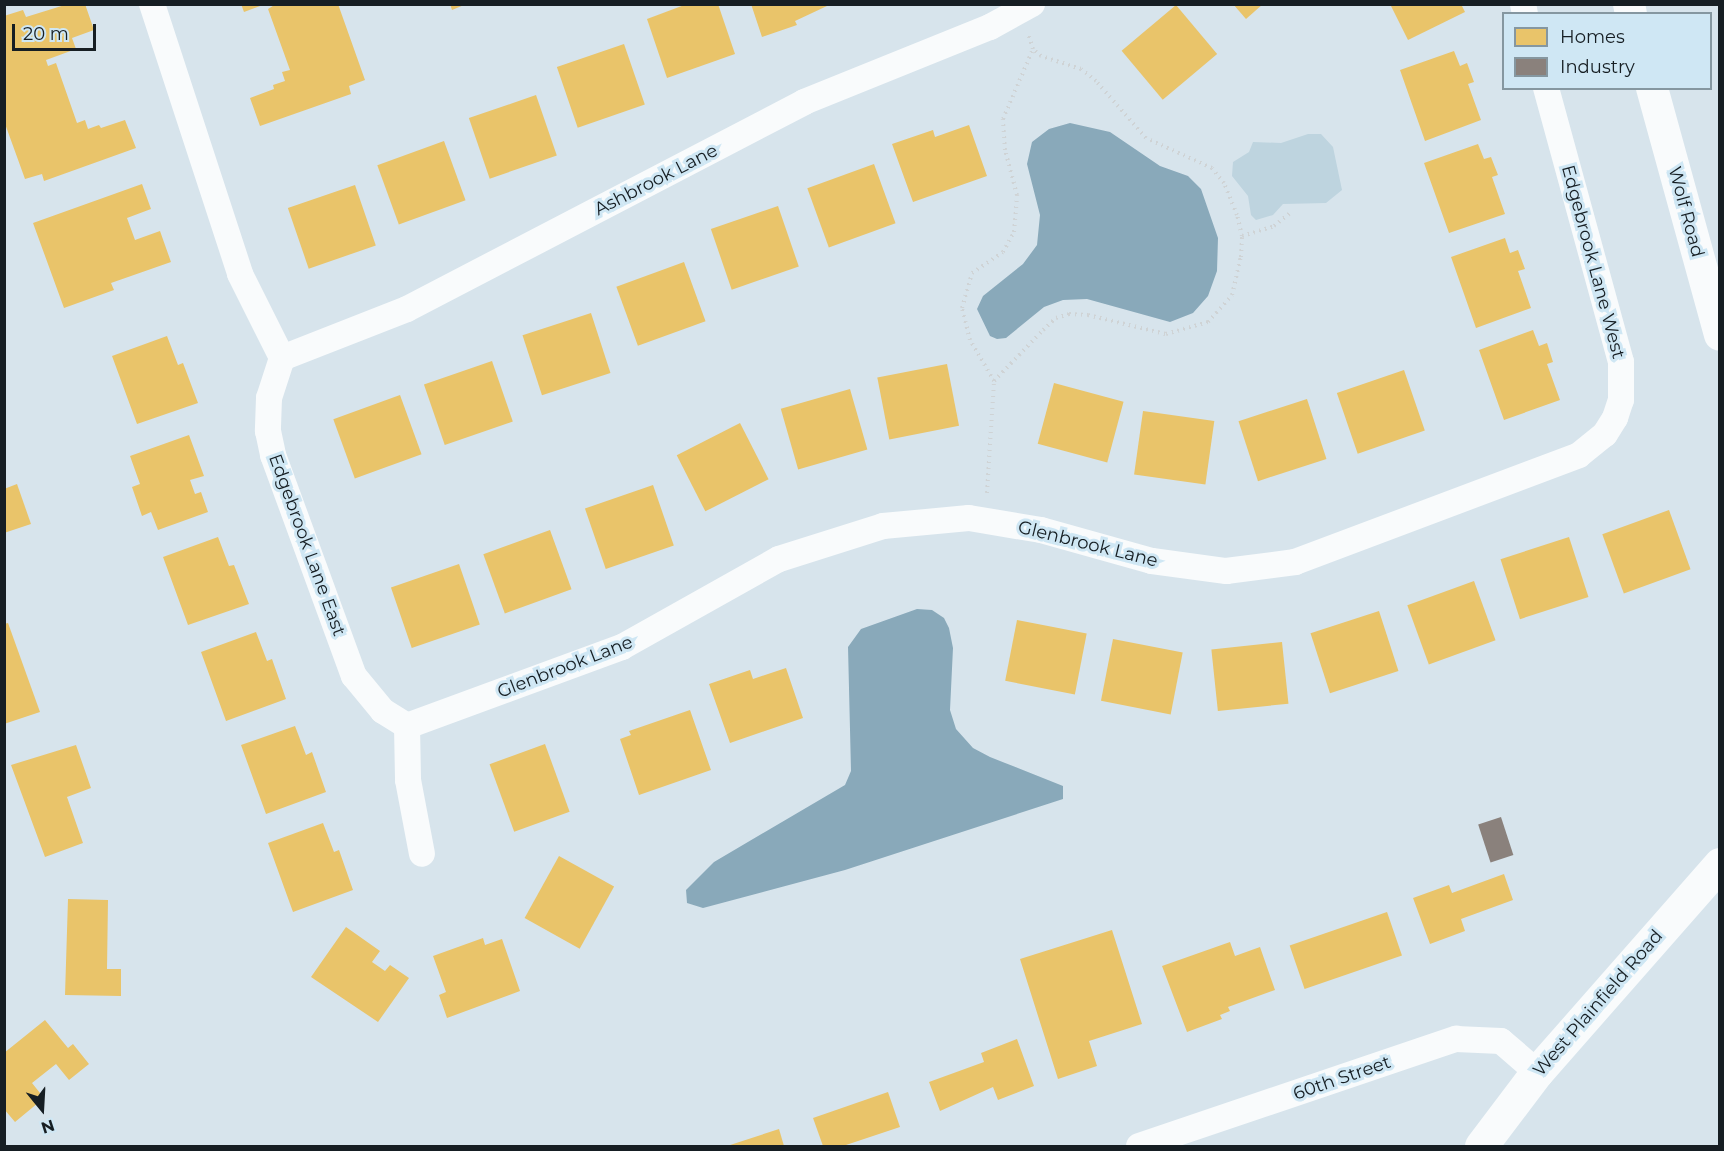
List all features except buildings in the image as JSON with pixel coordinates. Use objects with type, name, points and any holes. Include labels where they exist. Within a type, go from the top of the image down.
[{"type":"main road","name":"West Plainfield Road","points":[[1481,1146],[1537,1072],[1719,864]]},
{"type":"street","points":[[152,4],[240,274],[282,358]]},
{"type":"street","name":"Ashbrook Lane","points":[[282,358],[407,309],[804,102],[990,27],[1026,8]]},
{"type":"street","name":"Edgebrook Lane West","points":[[1547,90],[1621,362],[1621,400],[1605,434]]},
{"type":"street","name":"Wolf Road","points":[[1653,90],[1719,335]]},
{"type":"street","name":"Edgebrook Lane East","points":[[282,358],[269,398],[268,431],[273,455],[354,676],[383,711],[406,726]]},
{"type":"street","name":"Glenbrook Lane","points":[[406,726],[622,647],[778,559],[883,526],[969,518],[1041,530],[1152,561],[1226,571],[1295,562],[1564,463],[1605,434]]},
{"type":"street","points":[[406,726],[408,780],[422,854]]},
{"type":"street","name":"60th Street","points":[[1139,1146],[1456,1038],[1501,1041],[1537,1072]]},
{"type":"path","points":[[985,521],[994,381],[970,340],[962,308],[972,273],[1003,252],[1014,232],[1017,195],[1005,150],[1003,119],[1033,49],[1026,8]]},
{"type":"path","points":[[994,381],[1042,330],[1056,318],[1069,314],[1166,334],[1208,322],[1232,295],[1242,236],[1231,196],[1212,168],[1146,138],[1089,75],[1033,49]]},
{"type":"path","points":[[1242,236],[1274,226],[1291,212]]},
{"type":"shaded area","points":[[1070,123],[1110,132],[1160,166],[1188,176],[1201,189],[1218,238],[1217,271],[1208,296],[1193,313],[1170,322],[1087,299],[1063,300],[1044,307],[1006,338],[997,339],[990,336],[977,309],[983,296],[1023,264],[1037,245],[1040,215],[1027,164],[1032,142],[1049,129]]},
{"type":"shaded area","points":[[1308,134],[1321,134],[1333,147],[1342,190],[1326,203],[1283,204],[1273,215],[1256,220],[1251,215],[1248,196],[1232,176],[1233,162],[1249,152],[1253,142],[1281,143]]},
{"type":"shaded area","points":[[917,609],[932,610],[944,618],[949,628],[953,648],[950,710],[956,729],[973,748],[1063,786],[1063,799],[845,870],[703,908],[687,903],[686,890],[714,862],[845,785],[851,771],[848,647],[861,629]]}]
